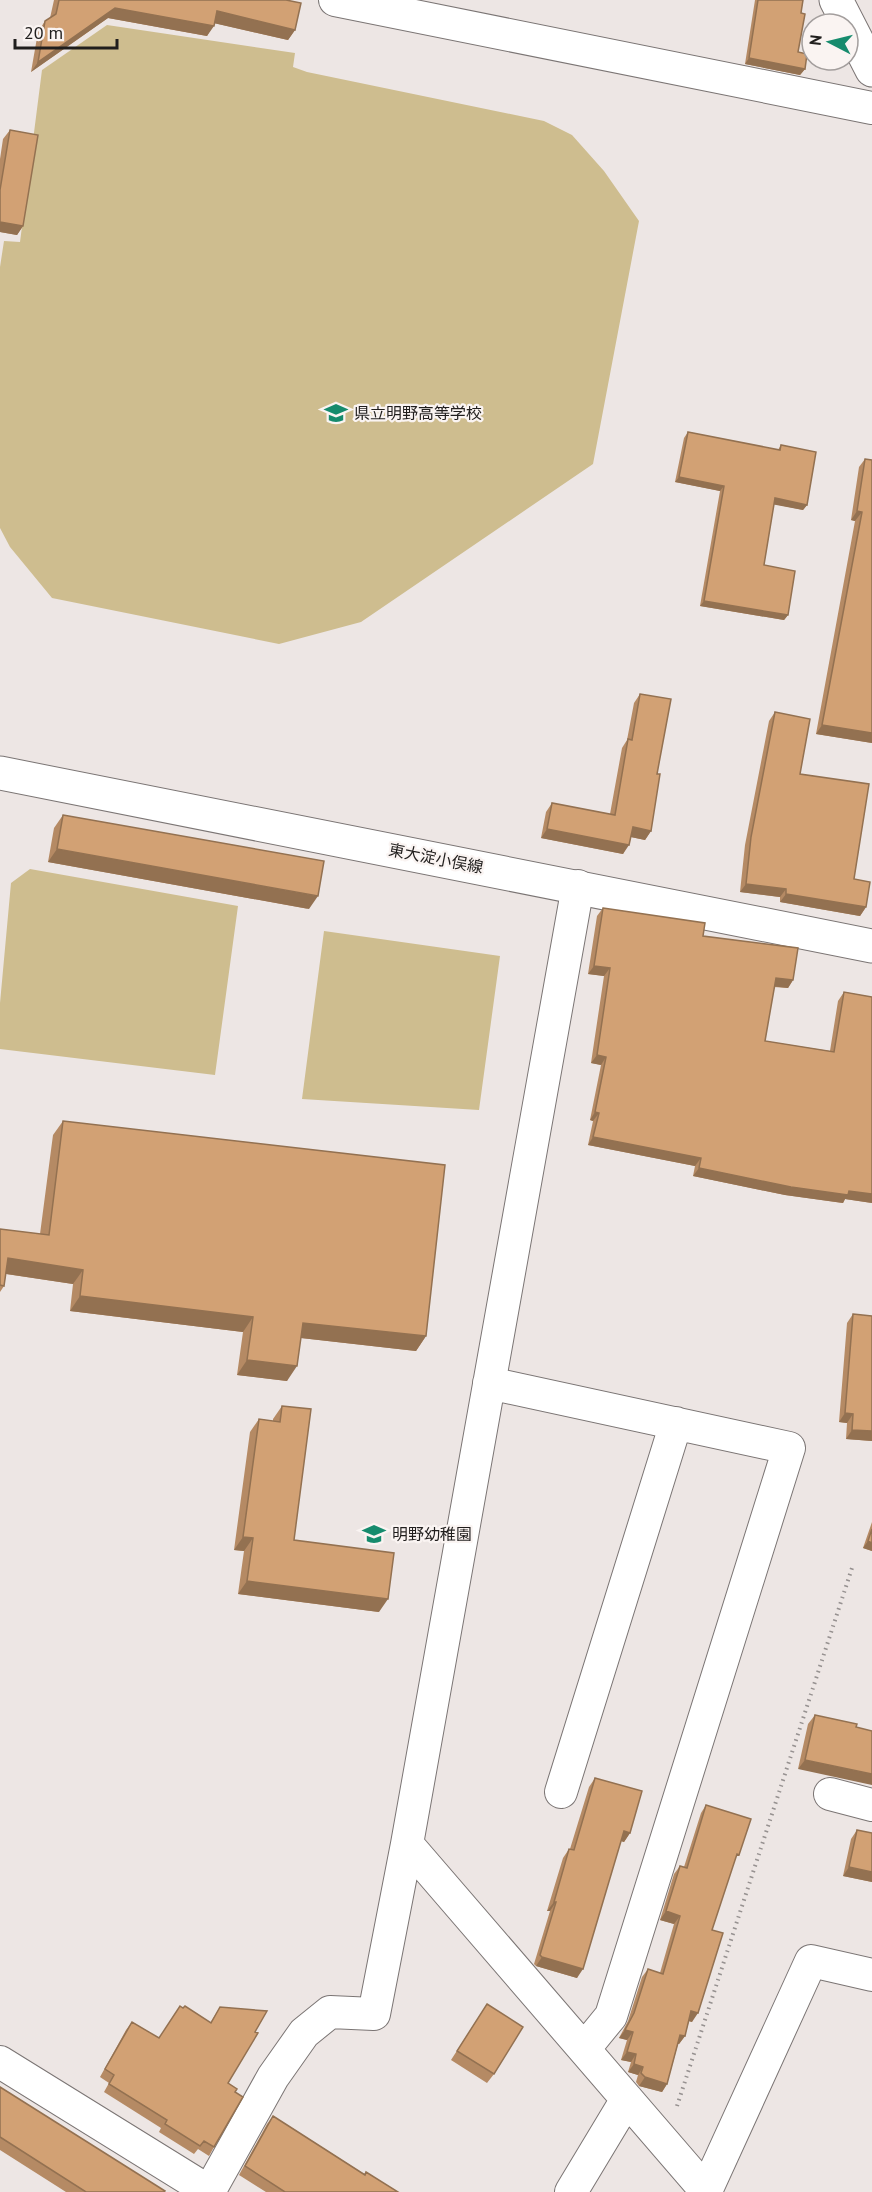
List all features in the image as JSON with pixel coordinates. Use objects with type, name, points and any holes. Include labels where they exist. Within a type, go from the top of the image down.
[{"type":"main road","points":[[836,0],[872,70]]},
{"type":"main road","name":"東大淀小俣線","points":[[0,773],[872,946]]},
{"type":"street","points":[[335,0],[436,10],[872,108]]},
{"type":"street","points":[[0,2062],[209,2192],[273,2077],[304,2032],[330,2012],[374,2014],[407,1844],[578,886]]},
{"type":"street","points":[[489,1383],[789,1448],[611,2016],[584,2049]]},
{"type":"street","points":[[561,1792],[676,1423]]},
{"type":"street","points":[[830,1794],[872,1805]]},
{"type":"street","points":[[407,1844],[706,2192],[811,1961],[872,1975]]},
{"type":"street","points":[[571,2192],[627,2099]]},
{"type":"path","points":[[665,2143],[852,1568]]},
{"type":"shaded area","name":"県立明野高等学校","points":[[107,25],[295,53],[293,67],[307,72],[544,121],[572,135],[604,171],[639,221],[593,464],[361,622],[279,644],[52,598],[10,547],[0,528],[0,267],[4,241],[20,242],[42,70]]},
{"type":"shaded area","points":[[30,869],[238,906],[215,1075],[0,1049],[0,1003],[11,883]]},
{"type":"shaded area","points":[[324,931],[500,956],[479,1110],[302,1099]]},
{"type":"building","points":[[59,0],[286,0],[301,3],[295,30],[217,11],[214,26],[115,8],[38,62],[45,21],[56,14]]},
{"type":"building","points":[[758,0],[803,0],[800,12],[798,52],[800,52],[800,68],[749,58]]},
{"type":"building","points":[[10,130],[38,135],[23,226],[0,222],[0,190]]},
{"type":"building","points":[[688,432],[780,450],[781,445],[816,452],[807,505],[775,498],[764,565],[795,571],[788,615],[704,601],[724,486],[679,477]]},
{"type":"building","points":[[865,459],[872,460],[872,733],[822,725],[862,512],[857,511]]},
{"type":"building","points":[[640,694],[671,699],[657,774],[660,774],[651,831],[633,827],[629,845],[547,829],[552,803],[615,815],[628,739],[632,740]]},
{"type":"building","points":[[775,712],[810,719],[800,774],[869,784],[854,879],[870,882],[866,907],[786,894],[786,889],[746,884],[751,837]]},
{"type":"building","points":[[63,815],[324,861],[318,896],[57,849]]},
{"type":"building","points":[[603,908],[705,923],[703,936],[798,948],[793,980],[776,978],[765,1041],[834,1052],[844,992],[872,997],[872,1194],[849,1191],[848,1195],[791,1187],[699,1168],[701,1158],[593,1137],[599,1113],[595,1112],[606,1057],[597,1055],[610,968],[594,966]]},
{"type":"building","points":[[63,1121],[445,1165],[426,1336],[303,1323],[297,1366],[247,1360],[253,1317],[80,1296],[83,1270],[8,1258],[4,1286],[0,1285],[0,1229],[49,1235]]},
{"type":"building","points":[[853,1314],[872,1316],[872,1431],[852,1430],[853,1414],[845,1413]]},
{"type":"building","points":[[282,1406],[311,1409],[294,1540],[394,1553],[388,1599],[247,1581],[253,1538],[243,1537],[259,1419],[280,1422]]},
{"type":"building","points":[[872,1529],[872,1543],[868,1541]]},
{"type":"building","points":[[815,1715],[857,1724],[856,1727],[872,1731],[872,1774],[805,1760]]},
{"type":"building","points":[[595,1778],[642,1791],[630,1833],[624,1831],[583,1969],[540,1955],[569,1849],[574,1850]]},
{"type":"building","points":[[706,1805],[751,1819],[712,1930],[723,1933],[698,2013],[691,2011],[685,2036],[680,2035],[667,2084],[645,2077],[641,2073],[643,2067],[634,2064],[636,2054],[627,2052],[633,2032],[625,2030],[634,2013],[648,1969],[663,1974],[680,1916],[666,1911],[680,1866],[687,1868]]},
{"type":"building","points":[[857,1830],[872,1833],[872,1872],[849,1867]]},
{"type":"building","points":[[487,2004],[523,2027],[494,2074],[457,2051]]},
{"type":"building","points":[[180,2006],[183,2008],[185,2006],[211,2023],[220,2007],[267,2011],[255,2032],[258,2033],[228,2083],[237,2089],[235,2092],[243,2097],[214,2147],[204,2141],[200,2146],[165,2124],[167,2120],[109,2084],[114,2075],[105,2069],[132,2022],[159,2038]]},
{"type":"building","points":[[0,2087],[165,2191],[86,2192],[0,2137]]},
{"type":"building","points":[[273,2116],[365,2175],[366,2172],[398,2192],[285,2192],[245,2166]]},
{"type":"place","name":"県立明野高等学校","points":[[336,413]]},
{"type":"place","name":"明野幼稚園","points":[[374,1534]]}]
